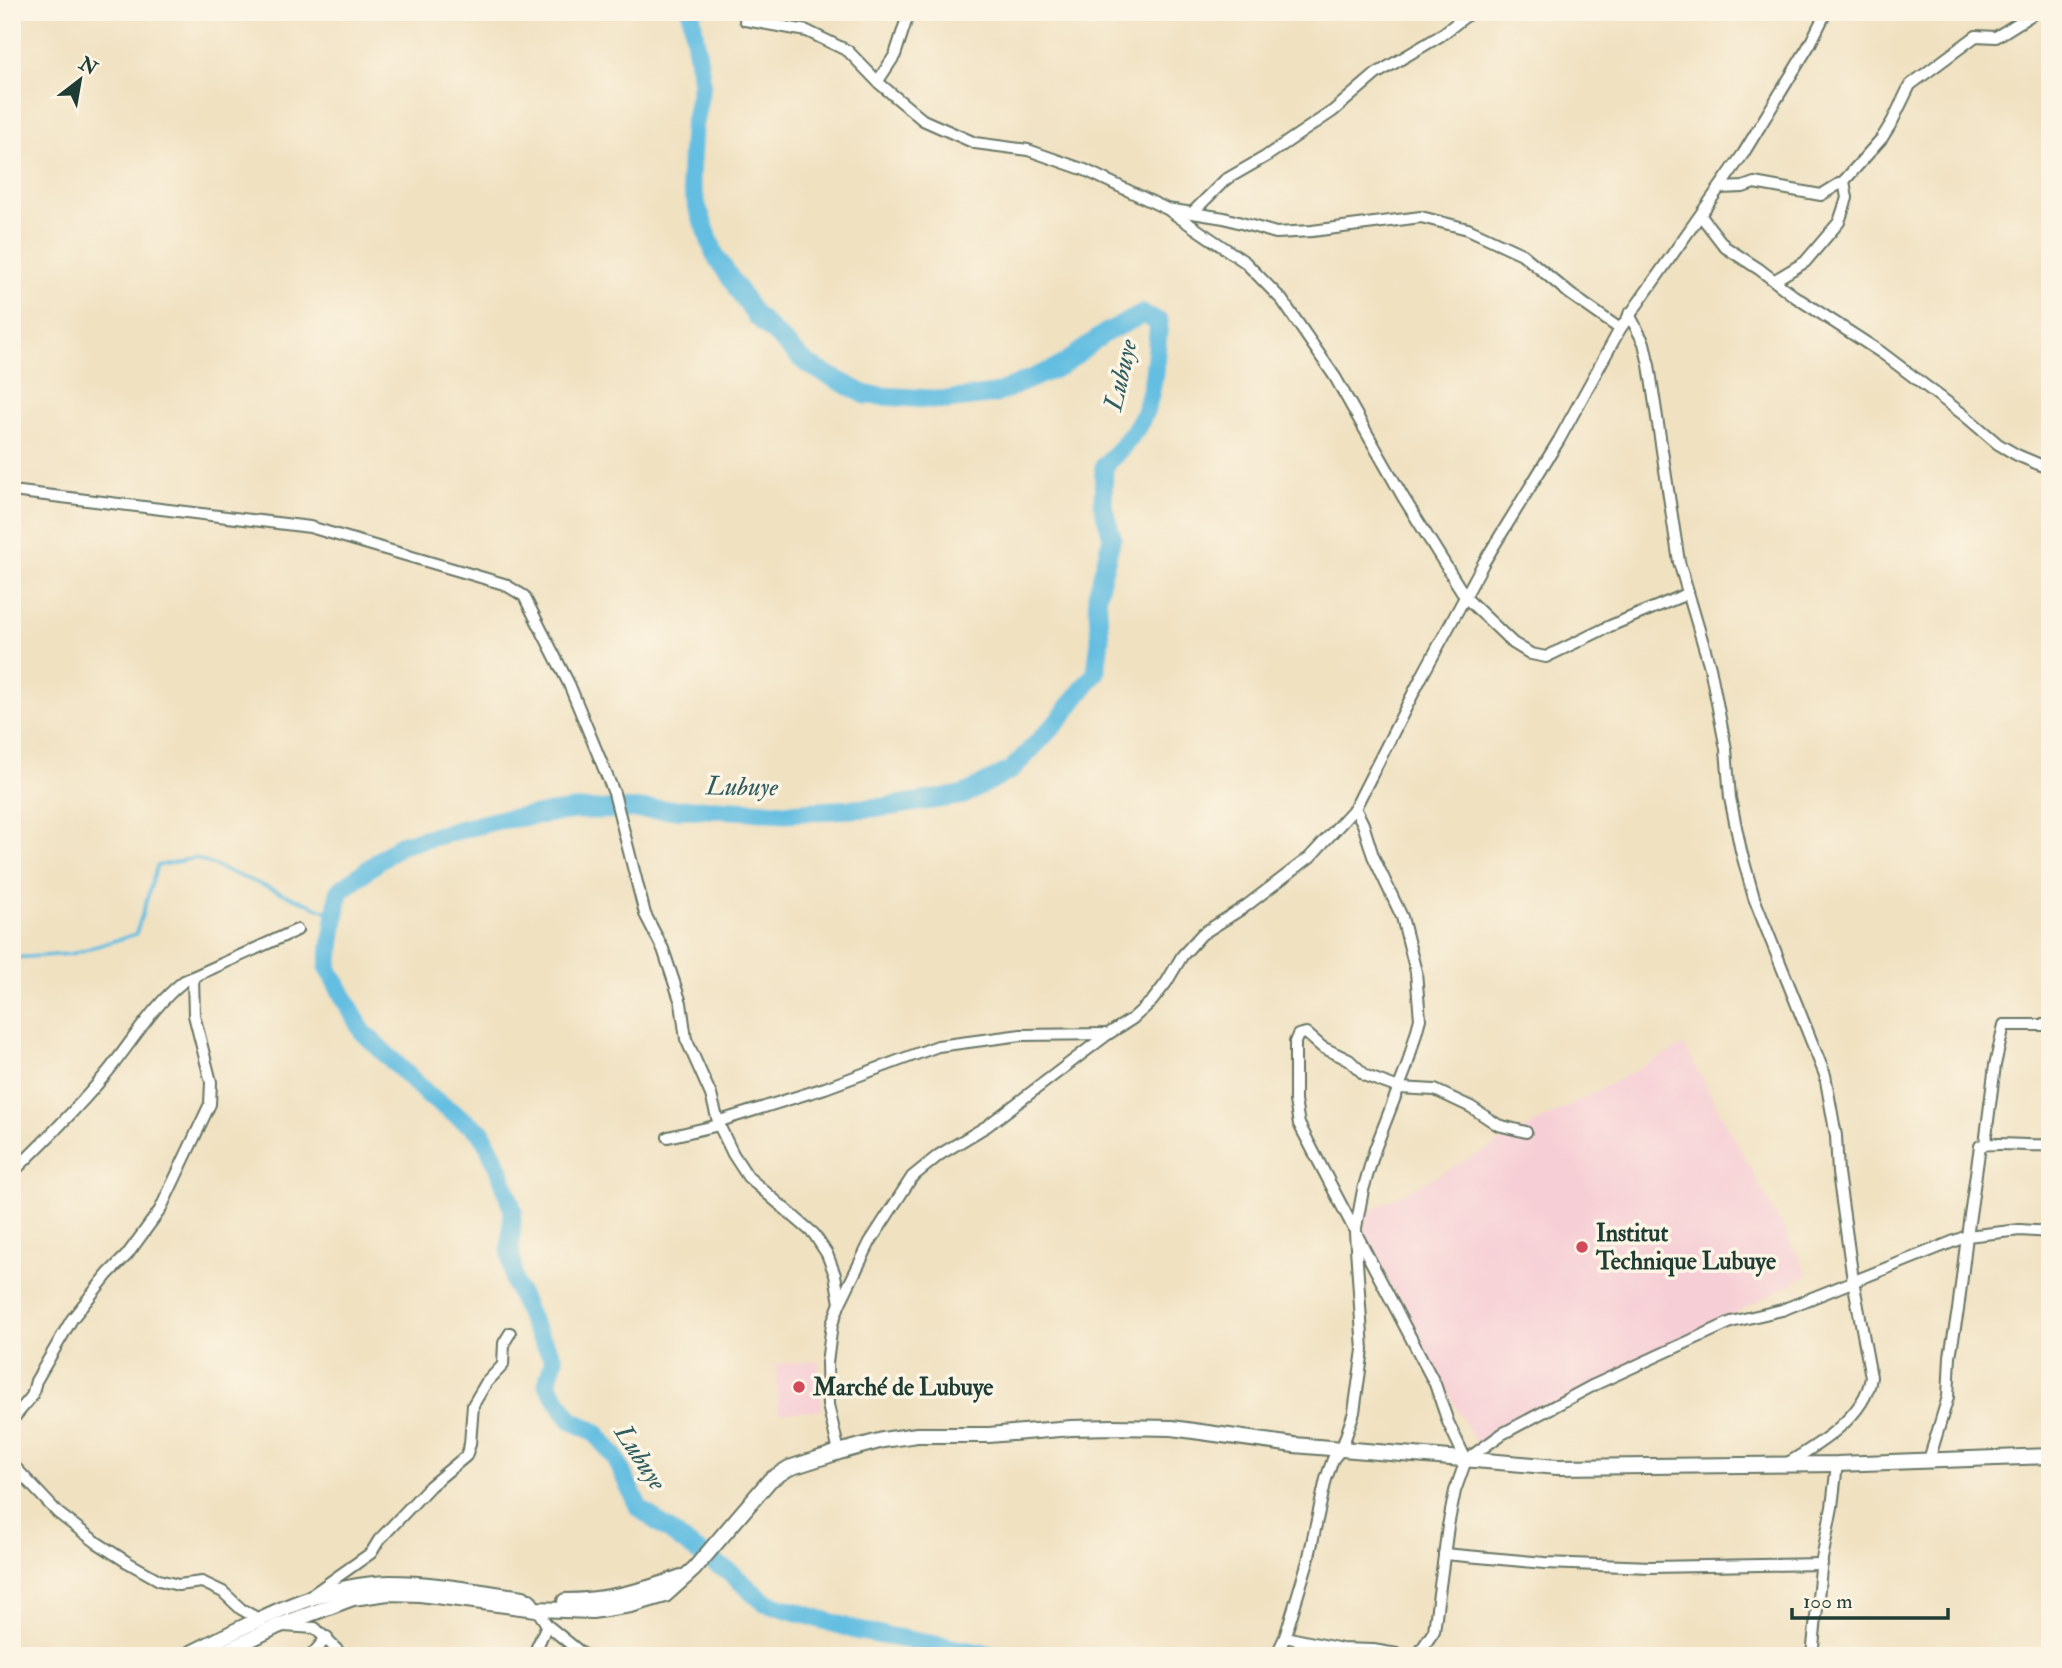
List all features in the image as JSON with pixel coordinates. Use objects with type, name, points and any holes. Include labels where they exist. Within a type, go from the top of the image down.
[{"type":"street","points":[[878,81],[895,55],[909,12]]},
{"type":"street","points":[[1192,213],[1224,180],[1265,157],[1333,111],[1376,74],[1440,36],[1471,12]]},
{"type":"street","points":[[839,1452],[828,1405],[827,1363],[832,1324],[870,1242],[912,1177],[939,1155],[987,1126],[1108,1034],[1132,1019],[1166,984],[1182,956],[1202,934],[1246,906],[1310,857],[1355,808],[1484,562],[1559,440],[1620,329],[1720,188],[1810,44],[1826,12]]},
{"type":"street","points":[[1720,188],[1743,187],[1754,183],[1821,195],[1844,181],[1882,138],[1910,85],[1976,36],[1996,37],[2036,12]]},
{"type":"street","points":[[745,20],[807,32],[848,51],[923,120],[975,143],[1028,150],[1085,170],[1167,209],[1245,262],[1282,300],[1335,377],[1403,497],[1466,598],[1513,643],[1531,654],[1546,657],[1609,626],[1687,594]]},
{"type":"street","points":[[1774,280],[1805,262],[1839,222],[1847,198],[1844,181]]},
{"type":"street","points":[[1167,209],[1224,218],[1276,233],[1421,217],[1468,229],[1522,254],[1570,294],[1620,329]]},
{"type":"street","points":[[1701,216],[1725,247],[1882,353],[1998,444],[2017,456],[2050,469]]},
{"type":"street","points":[[1629,314],[1644,343],[1649,365],[1679,562],[1712,676],[1726,749],[1730,798],[1754,898],[1825,1075],[1836,1136],[1838,1173],[1853,1280],[1871,1377],[1869,1390],[1841,1426],[1786,1464]]},
{"type":"street","points":[[12,492],[310,527],[504,584],[524,596],[569,684],[614,793],[645,914],[663,949],[681,1003],[686,1039],[711,1095],[719,1125],[748,1177],[814,1234],[827,1254],[835,1275],[840,1303]]},
{"type":"street","points":[[1276,1656],[1285,1637],[1308,1561],[1326,1479],[1333,1459],[1342,1448],[1354,1412],[1363,1350],[1356,1233],[1363,1190],[1420,1019],[1416,972],[1402,917],[1373,856],[1355,808]]},
{"type":"street","points":[[12,1173],[103,1077],[160,1001],[184,981],[297,930]]},
{"type":"street","points":[[12,1419],[32,1396],[36,1381],[72,1319],[127,1255],[160,1210],[210,1104],[211,1082],[194,1015],[193,977]]},
{"type":"street","points":[[1985,1144],[1995,1065],[2004,1025],[2050,1025]]},
{"type":"street","points":[[1466,1460],[1448,1422],[1435,1384],[1299,1124],[1295,1101],[1294,1049],[1298,1035],[1306,1033],[1321,1047],[1349,1060],[1366,1076],[1399,1088],[1435,1090],[1471,1107],[1499,1125],[1526,1132]]},
{"type":"street","points":[[668,1137],[719,1125],[723,1120],[825,1088],[938,1046],[1021,1035],[1108,1034]]},
{"type":"street","points":[[1929,1460],[1948,1397],[1950,1356],[1980,1146],[2050,1145]]},
{"type":"street","points":[[1417,1656],[1434,1631],[1455,1491],[1466,1460],[1502,1434],[1594,1385],[1731,1322],[1782,1310],[1967,1236],[2020,1230],[2050,1232]]},
{"type":"street","points":[[305,1600],[371,1553],[379,1540],[430,1486],[466,1456],[470,1444],[472,1405],[486,1383],[503,1365],[504,1343],[510,1334]]},
{"type":"street","points":[[216,1656],[278,1626],[353,1598],[388,1593],[420,1594],[533,1604],[584,1601],[631,1593],[691,1572],[770,1480],[789,1468],[883,1440],[916,1435],[989,1435],[1113,1426],[1172,1429],[1294,1444],[1466,1460],[1598,1467],[1837,1464],[2050,1456]]},
{"type":"street","points":[[12,1464],[58,1513],[106,1549],[159,1580],[178,1586],[202,1582],[223,1592],[241,1609],[259,1619],[278,1626],[315,1628],[344,1656]]},
{"type":"street","points":[[1812,1656],[1837,1464]]},
{"type":"street","points":[[1444,1554],[1545,1563],[1651,1567],[1822,1564]]},
{"type":"street","points":[[185,1656],[259,1619],[305,1600],[346,1588],[389,1583],[462,1589],[533,1604],[547,1625],[585,1656]]},
{"type":"street","points":[[533,1656],[547,1625]]},
{"type":"street","points":[[311,1656],[327,1637]]},
{"type":"street","points":[[1285,1637],[1342,1649],[1373,1650],[1409,1656]]},
{"type":"shaded area","name":"Institut Technique Lubuye","points":[[1684,1045],[1808,1275],[1479,1449],[1355,1219]]},
{"type":"shaded area","name":"Marché de Lubuye","points":[[818,1361],[822,1410],[779,1413],[776,1364]]},
{"type":"waterway","name":"Lubuye","points":[[691,12],[702,83],[693,128],[690,180],[698,209],[715,255],[754,314],[807,364],[866,395],[946,400],[995,394],[1061,366],[1105,333],[1143,314],[1159,322],[1148,404],[1131,435],[1104,466],[1103,506],[1112,537],[1097,595],[1100,640],[1096,672],[1059,720],[1011,770],[963,795],[885,807],[785,813],[718,809],[575,810],[498,820],[400,845],[339,891],[328,968],[362,1031],[429,1096],[482,1133],[499,1168],[513,1211],[510,1246],[514,1282],[534,1327],[554,1359],[547,1384],[571,1420],[595,1432],[615,1457],[639,1508],[732,1574],[764,1602],[859,1631],[996,1656]]},
{"type":"waterway","points":[[12,958],[71,954],[136,934],[157,866],[195,858],[336,915]]},
{"type":"place","name":"Institut Technique Lubuye","points":[[1582,1247]]},
{"type":"place","name":"Marché de Lubuye","points":[[799,1387]]}]
